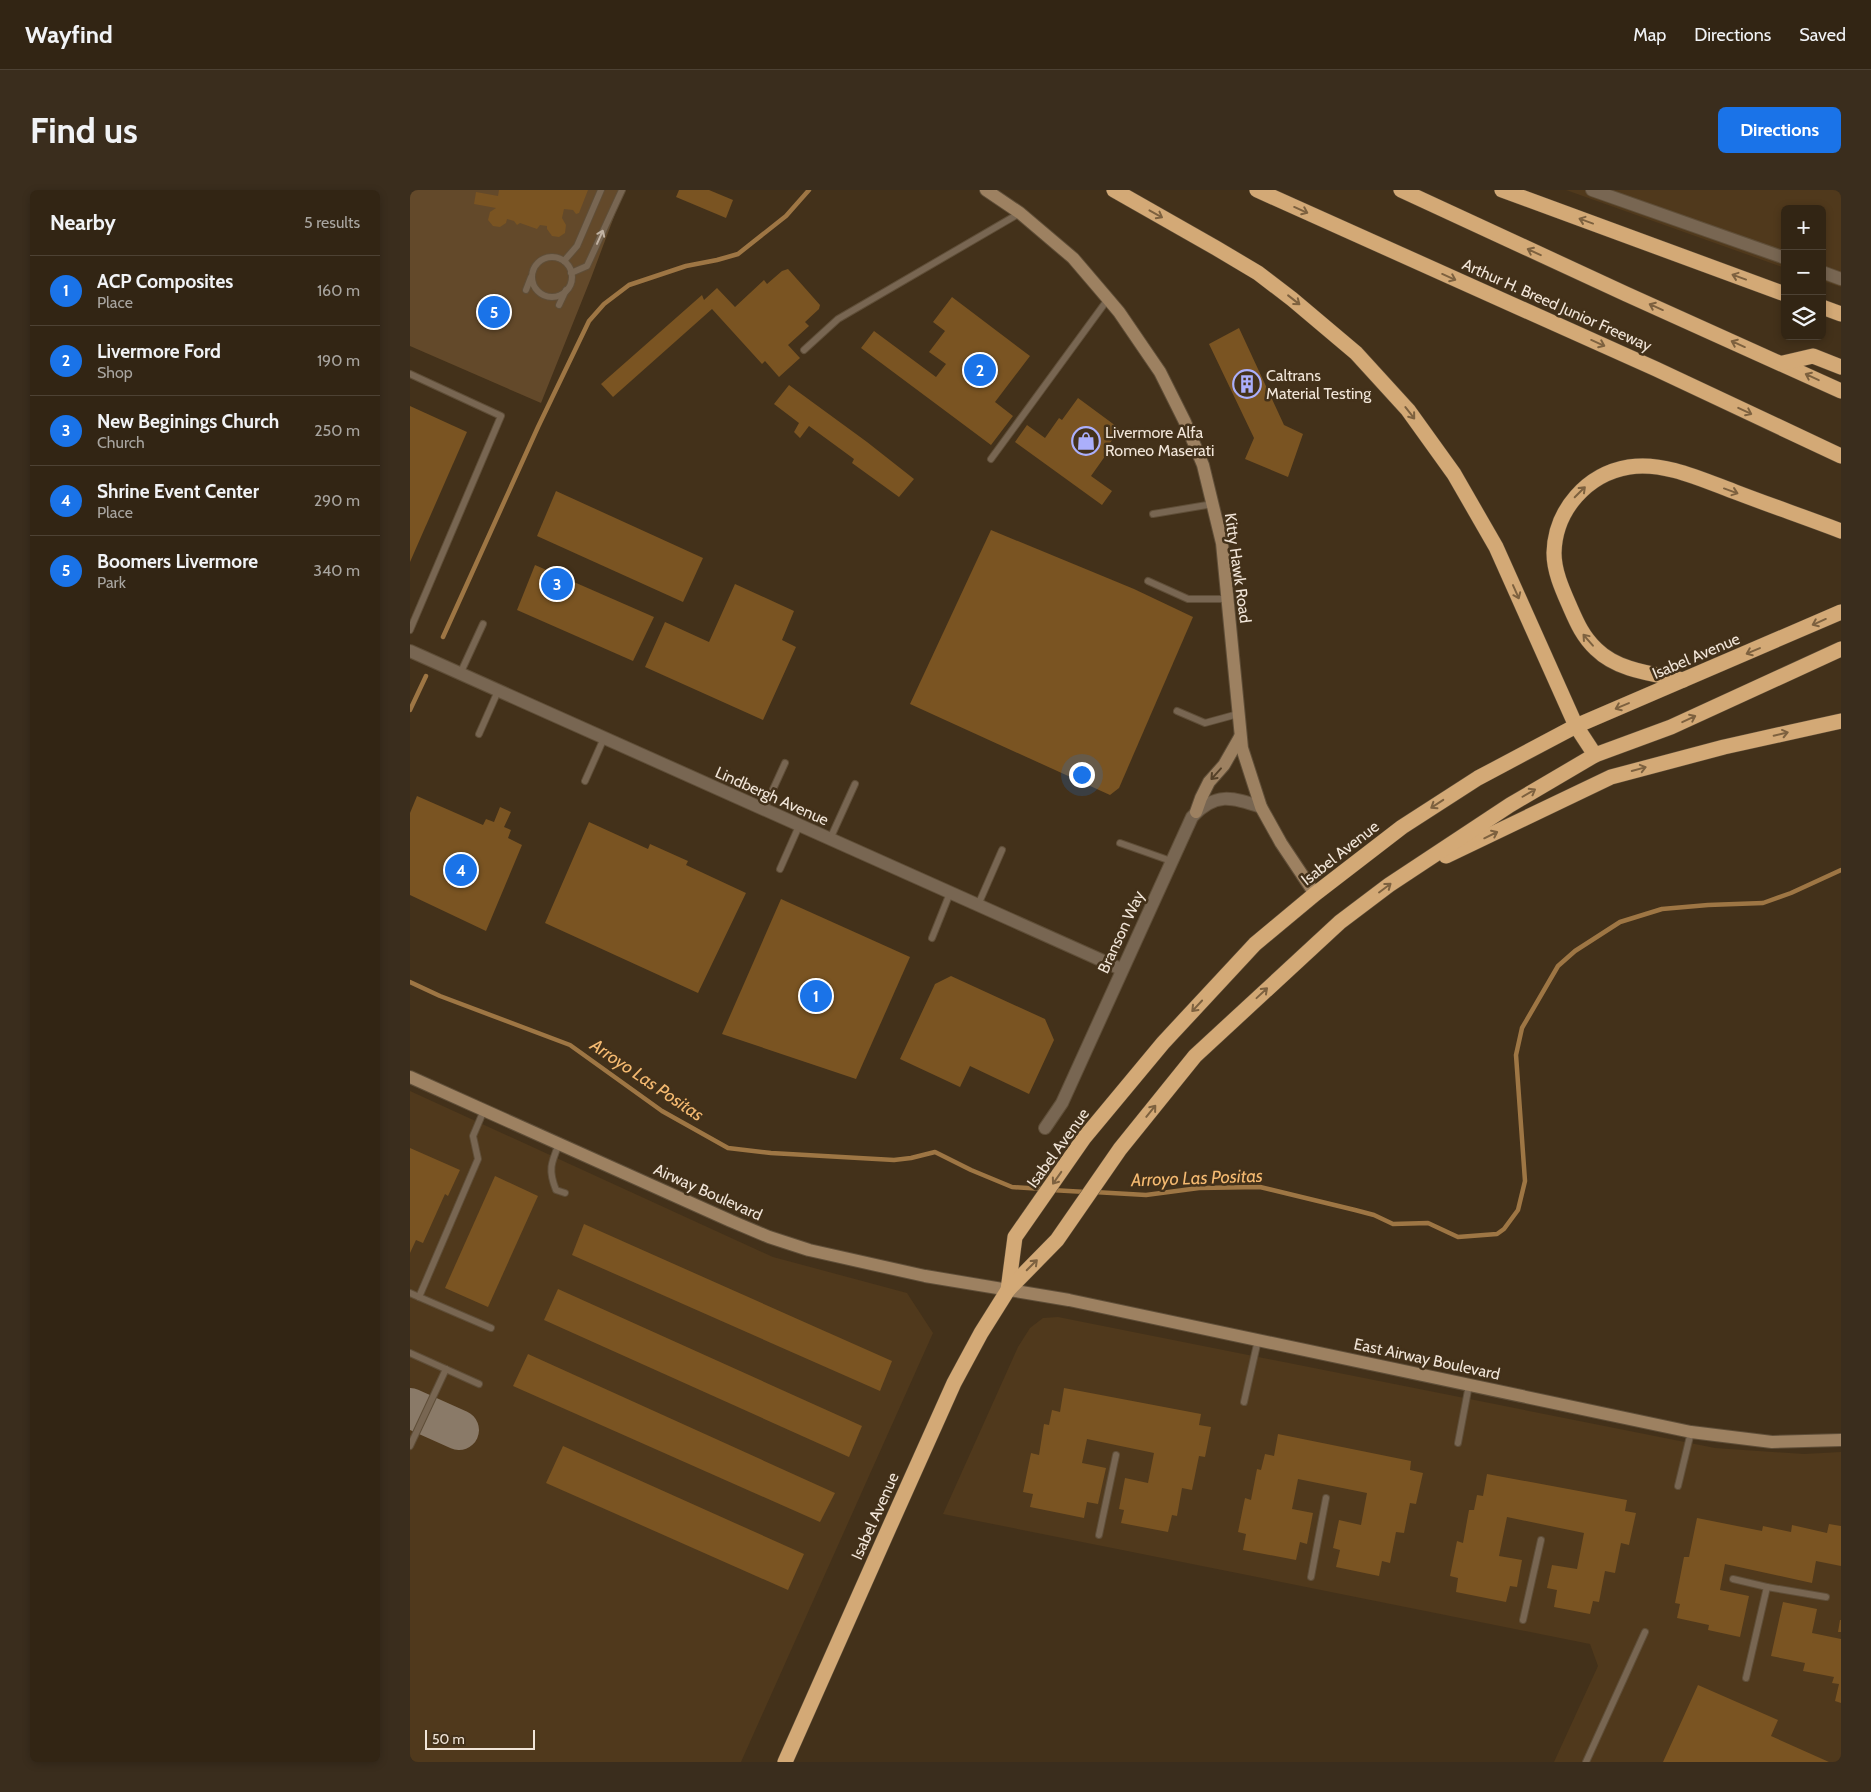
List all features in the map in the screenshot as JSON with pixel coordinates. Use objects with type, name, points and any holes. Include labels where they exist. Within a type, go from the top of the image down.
[{"type":"highway","points":[[1114,190],[1258,273],[1356,353],[1402,404],[1454,474],[1496,547],[1576,726],[1594,755]]},
{"type":"highway","name":"Arthur H. Breed Junior Freeway","points":[[1257,190],[1656,369],[1841,456]]},
{"type":"highway","points":[[1401,190],[1841,391]]},
{"type":"highway","points":[[1502,190],[1781,293]]},
{"type":"highway","points":[[1826,308],[1841,314]]},
{"type":"highway","points":[[1783,363],[1813,356],[1841,367]]},
{"type":"highway","points":[[1683,680],[1634,670],[1614,662],[1596,650],[1582,634],[1557,575],[1554,554],[1557,534],[1564,514],[1574,498],[1588,484],[1606,473],[1630,466],[1652,466],[1674,471],[1841,531]]},
{"type":"highway","name":"Isabel Avenue","points":[[1008,1290],[1016,1237],[1084,1138],[1162,1043],[1256,944],[1316,894],[1402,827],[1478,778],[1576,726],[1841,612]]},
{"type":"highway","name":"Isabel Avenue","points":[[785,1762],[954,1384],[981,1333],[1008,1290],[1057,1240],[1120,1149],[1195,1056],[1340,922],[1389,885],[1510,804],[1594,755],[1671,727],[1841,649]]},
{"type":"highway","points":[[1430,858],[1448,855],[1611,777],[1724,747],[1841,721]]},
{"type":"main road","name":"Kitty Hawk Road","points":[[986,190],[1020,213],[1073,258],[1119,312],[1150,357],[1185,422],[1203,465],[1222,543],[1240,738],[1261,808],[1281,843],[1316,894]]},
{"type":"main road","points":[[1196,812],[1209,782],[1224,765],[1240,738]]},
{"type":"main road","name":"Airway Boulevard","points":[[410,1077],[731,1221],[795,1245],[845,1259],[925,1276],[1008,1290]]},
{"type":"main road","name":"East Airway Boulevard","points":[[1008,1290],[1069,1300],[1691,1432],[1772,1442],[1841,1440]]},
{"type":"street","points":[[1592,190],[1781,257]]},
{"type":"street","points":[[1826,273],[1841,278]]},
{"type":"street","name":"Lindbergh Avenue","points":[[410,652],[1122,969]]},
{"type":"street","points":[[1196,812],[1202,806],[1216,800],[1238,800],[1261,808]]},
{"type":"street","name":"Branson Way","points":[[1045,1128],[1062,1103],[1171,861],[1196,812]]},
{"type":"lane","points":[[564,261],[577,246],[601,190]]},
{"type":"lane","points":[[571,273],[587,266],[622,190]]},
{"type":"lane","points":[[804,350],[838,319],[1020,213]]},
{"type":"lane","points":[[526,290],[536,264],[546,257],[559,258],[564,261],[571,273],[570,284],[559,305]]},
{"type":"lane","points":[[532,276],[535,288],[545,295],[557,296],[567,289]]},
{"type":"lane","points":[[991,459],[1108,299]]},
{"type":"lane","points":[[410,374],[501,416],[410,630]]},
{"type":"lane","points":[[1152,514],[1213,504]]},
{"type":"lane","points":[[1148,581],[1188,599],[1228,599]]},
{"type":"lane","points":[[460,674],[483,624]]},
{"type":"lane","points":[[479,734],[498,691]]},
{"type":"lane","points":[[1177,711],[1205,723],[1238,714]]},
{"type":"lane","points":[[585,781],[604,738]]},
{"type":"lane","points":[[764,810],[784,763]]},
{"type":"lane","points":[[830,839],[855,784]]},
{"type":"lane","points":[[780,869],[799,826]]},
{"type":"lane","points":[[1120,843],[1171,861]]},
{"type":"lane","points":[[978,905],[1002,850]]},
{"type":"lane","points":[[932,938],[950,893]]},
{"type":"lane","points":[[419,1297],[478,1159],[473,1136],[484,1110]]},
{"type":"lane","points":[[559,1144],[552,1160],[550,1175],[556,1190],[565,1194]]},
{"type":"lane","points":[[410,1293],[490,1328]]},
{"type":"lane","points":[[1244,1402],[1258,1340]]},
{"type":"lane","points":[[410,1353],[479,1384]]},
{"type":"lane","points":[[410,1446],[446,1369]]},
{"type":"lane","points":[[1458,1443],[1470,1385]]},
{"type":"lane","points":[[1678,1486],[1691,1432]]},
{"type":"lane","points":[[1099,1535],[1116,1455]]},
{"type":"lane","points":[[1311,1577],[1326,1498]]},
{"type":"lane","points":[[1522,1620],[1541,1540]]},
{"type":"lane","points":[[1733,1579],[1767,1587],[1826,1596]]},
{"type":"lane","points":[[1746,1678],[1767,1587]]},
{"type":"lane","points":[[1586,1762],[1645,1632]]},
{"type":"shaded area","points":[[410,190],[624,190],[541,403],[410,346]]},
{"type":"shaded area","points":[[1566,190],[1841,190],[1841,287],[1826,282],[1826,205],[1781,205],[1781,267]]},
{"type":"shaded area","points":[[410,1091],[773,1257],[907,1293],[933,1333],[741,1762],[410,1762]]},
{"type":"shaded area","points":[[1058,1317],[1715,1448],[1804,1454],[1841,1452],[1841,1762],[1554,1762],[1598,1666],[1590,1644],[943,1514],[1018,1347],[1030,1328],[1043,1318]]},
{"type":"building","points":[[499,190],[588,190],[579,213],[576,214],[573,210],[564,209],[562,218],[566,225],[565,233],[559,237],[552,236],[547,226],[540,225],[537,229],[520,223],[517,225],[514,221],[507,219],[506,223],[500,227],[493,226],[488,220],[490,212],[496,208],[474,204],[476,192],[498,196]]},
{"type":"building","points":[[679,190],[709,190],[733,200],[726,218],[676,197]]},
{"type":"building","points":[[788,269],[820,305],[819,309],[805,322],[809,326],[788,345],[800,358],[779,377],[765,361],[762,364],[712,309],[613,397],[601,384],[702,295],[704,300],[717,288],[735,307],[764,280],[767,284],[782,271]]},
{"type":"building","points":[[952,297],[1030,356],[995,402],[1013,416],[991,445],[861,348],[874,331],[936,377],[946,364],[929,352],[945,331],[933,322]]},
{"type":"building","name":"Caltrans Material Testing","points":[[1239,328],[1284,425],[1303,434],[1288,477],[1245,459],[1254,438],[1209,344]]},
{"type":"building","points":[[789,385],[914,479],[899,497],[852,463],[854,459],[809,426],[800,438],[794,432],[799,423],[774,404]]},
{"type":"building","points":[[1078,398],[1120,429],[1105,450],[1108,452],[1091,476],[1112,491],[1102,505],[1015,442],[1027,425],[1045,438],[1059,418],[1062,420]]},
{"type":"building","points":[[410,406],[467,432],[410,562]]},
{"type":"building","points":[[556,491],[703,558],[683,602],[537,536]]},
{"type":"building","points":[[991,530],[1134,589],[1193,617],[1119,788],[1110,795],[910,704]]},
{"type":"building","points":[[535,565],[654,617],[633,661],[517,610]]},
{"type":"building","points":[[735,584],[794,611],[782,640],[796,647],[763,720],[645,667],[665,622],[709,642]]},
{"type":"building","points":[[417,796],[483,825],[486,819],[494,822],[500,807],[511,812],[504,827],[511,830],[508,838],[522,845],[486,931],[410,895],[410,813]]},
{"type":"building","points":[[589,822],[648,849],[650,844],[688,861],[686,865],[746,893],[698,993],[545,923]]},
{"type":"building","points":[[781,899],[910,957],[856,1079],[722,1034]]},
{"type":"building","points":[[951,976],[1045,1019],[1054,1040],[1029,1094],[970,1066],[960,1087],[900,1059],[935,984]]},
{"type":"building","points":[[410,1148],[460,1170],[448,1196],[445,1194],[423,1243],[416,1240],[410,1253]]},
{"type":"building","points":[[495,1176],[538,1196],[488,1307],[445,1288]]},
{"type":"building","points":[[584,1224],[892,1361],[880,1391],[572,1255]]},
{"type":"building","points":[[558,1289],[862,1426],[849,1457],[544,1320]]},
{"type":"building","points":[[528,1354],[835,1493],[820,1522],[513,1386]]},
{"type":"building","points":[[1064,1388],[1201,1414],[1199,1425],[1211,1427],[1205,1457],[1199,1456],[1192,1490],[1182,1488],[1177,1516],[1172,1515],[1168,1532],[1121,1523],[1124,1510],[1119,1509],[1125,1478],[1148,1483],[1154,1453],[1087,1439],[1082,1463],[1106,1468],[1098,1504],[1087,1502],[1084,1518],[1030,1507],[1033,1494],[1023,1492],[1031,1453],[1039,1455],[1044,1424],[1049,1425],[1052,1410],[1060,1412]]},
{"type":"building","points":[[1278,1434],[1411,1461],[1410,1470],[1423,1473],[1416,1504],[1410,1503],[1404,1533],[1396,1532],[1390,1563],[1382,1561],[1379,1576],[1336,1567],[1340,1550],[1333,1548],[1339,1520],[1361,1525],[1367,1493],[1298,1479],[1292,1509],[1313,1513],[1307,1544],[1300,1542],[1296,1560],[1243,1550],[1246,1534],[1238,1532],[1245,1498],[1251,1500],[1257,1469],[1261,1470],[1265,1454],[1274,1456]]},
{"type":"building","points":[[563,1446],[804,1554],[788,1590],[546,1483]]},
{"type":"building","points":[[1487,1474],[1627,1500],[1625,1511],[1636,1513],[1629,1545],[1621,1543],[1615,1573],[1605,1571],[1599,1602],[1593,1601],[1590,1614],[1554,1607],[1557,1590],[1547,1588],[1552,1565],[1577,1569],[1584,1533],[1507,1517],[1499,1556],[1522,1560],[1517,1587],[1510,1586],[1506,1602],[1456,1592],[1458,1578],[1450,1576],[1457,1541],[1463,1543],[1469,1510],[1474,1510],[1477,1495],[1483,1496]]},
{"type":"building","points":[[1697,1518],[1762,1531],[1763,1526],[1791,1532],[1792,1525],[1827,1533],[1829,1524],[1841,1526],[1841,1566],[1816,1561],[1812,1583],[1725,1564],[1720,1590],[1749,1596],[1740,1637],[1708,1630],[1709,1625],[1677,1618],[1680,1604],[1675,1603],[1684,1557],[1689,1557]]},
{"type":"building","points":[[1783,1602],[1817,1609],[1812,1633],[1841,1639],[1841,1703],[1835,1701],[1839,1684],[1832,1683],[1834,1677],[1803,1671],[1805,1663],[1771,1656]]},
{"type":"building","points":[[1840,1620],[1841,1632],[1838,1632]]},
{"type":"building","points":[[1698,1685],[1778,1720],[1771,1736],[1829,1762],[1663,1762]]},
{"type":"waterway","points":[[443,637],[538,427],[589,321],[604,304],[629,285],[686,266],[738,254],[786,216],[809,190]]},
{"type":"waterway","points":[[410,710],[426,676]]},
{"type":"waterway","name":"Arroyo Las Positas","points":[[1094,1192],[1146,1195],[1199,1188],[1260,1187],[1374,1215],[1393,1224],[1428,1223],[1458,1237],[1497,1234],[1504,1229],[1518,1210],[1525,1181],[1516,1055],[1522,1028],[1558,966],[1575,951],[1620,922],[1662,909],[1763,903],[1791,893],[1841,870]]},
{"type":"waterway","name":"Arroyo Las Positas","points":[[410,982],[440,996],[570,1045],[662,1111],[728,1148],[771,1153],[894,1160],[935,1152],[1012,1187],[1043,1189]]},
{"type":"waterway","name":"Arroyo Las Positas","points":[[1051,1190],[1086,1192]]},
{"type":"taxiway","points":[[410,1408],[459,1430]]},
{"type":"place","name":"Boomers Livermore","points":[[494,312]]},
{"type":"place","name":"Livermore Ford","points":[[980,370]]},
{"type":"place","name":"Caltrans Material Testing","points":[[1247,384]]},
{"type":"place","name":"Livermore Alfa Romeo Maserati","points":[[1086,441]]},
{"type":"place","name":"New Beginings Church","points":[[557,584]]},
{"type":"place","name":"Shrine Event Center","points":[[461,870]]},
{"type":"place","name":"ACP Composites","points":[[816,996]]}]
